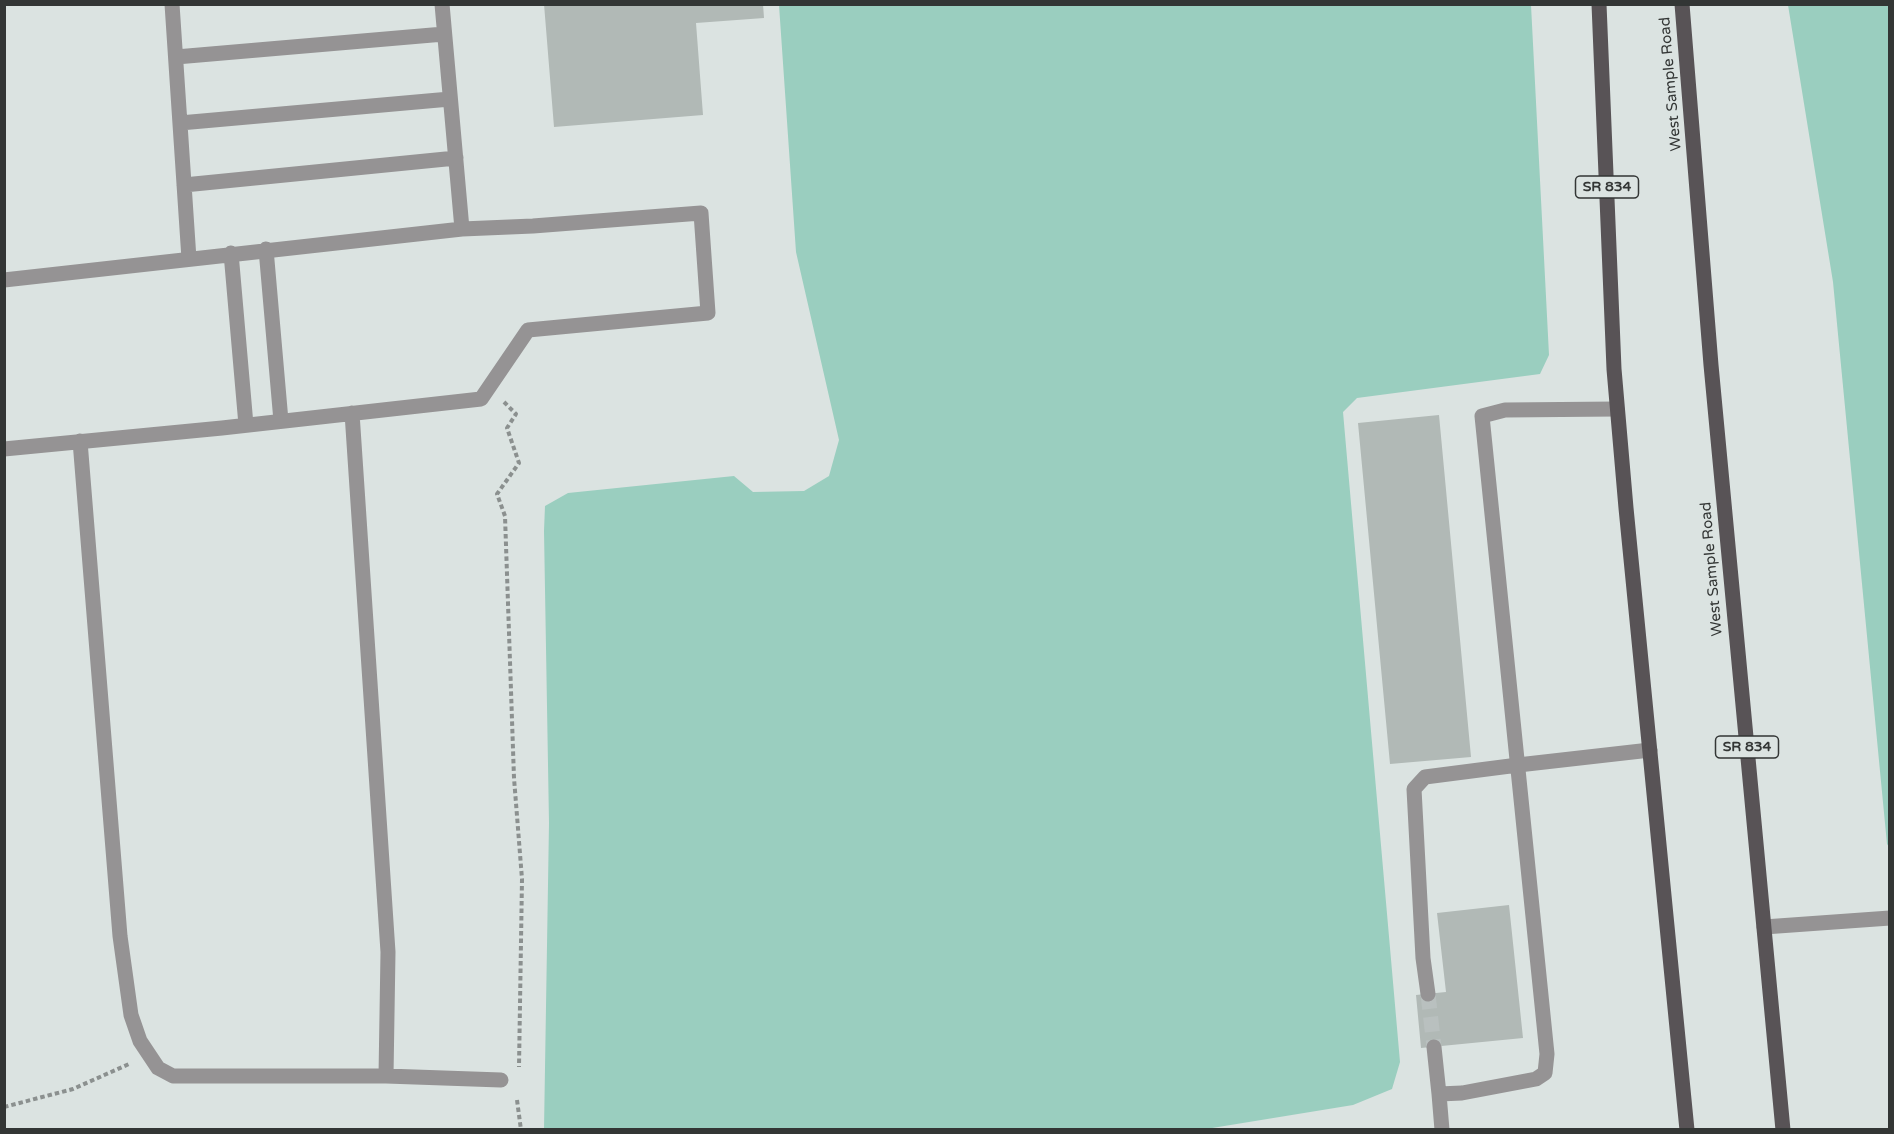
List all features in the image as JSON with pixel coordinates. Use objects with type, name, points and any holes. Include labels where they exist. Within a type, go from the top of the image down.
[{"type":"main road","name":"SR 834","points":[[1599,4],[1617,409],[1687,1130]]},
{"type":"main road","name":"West Sample Road","points":[[1682,4],[1711,365],[1783,1130]]},
{"type":"lane","points":[[172,4],[189,259]]},
{"type":"lane","points":[[442,4],[462,229]]},
{"type":"lane","points":[[176,57],[444,34]]},
{"type":"lane","points":[[180,123],[450,99]]},
{"type":"lane","points":[[184,185],[456,158]]},
{"type":"lane","points":[[4,280],[266,249],[462,229],[700,213],[708,313],[528,330],[481,399],[4,449]]},
{"type":"lane","points":[[266,249],[281,421]]},
{"type":"lane","points":[[231,253],[246,425]]},
{"type":"lane","points":[[1439,1094],[1462,1093],[1536,1079],[1545,1073],[1547,1054],[1482,416],[1505,410],[1617,409]]},
{"type":"lane","points":[[352,413],[388,952],[386,1076]]},
{"type":"lane","points":[[80,441],[120,936],[131,1015],[140,1041],[158,1068],[174,1076],[386,1076],[501,1080]]},
{"type":"lane","points":[[1428,994],[1434,981],[1423,958],[1414,789],[1425,777],[1650,750]]},
{"type":"lane","points":[[1764,927],[1890,918]]},
{"type":"lane","points":[[1434,1047],[1442,1059],[1437,1074],[1442,1130]]},
{"type":"path","points":[[501,399],[516,414],[507,428],[519,463],[496,494],[505,516],[514,777],[522,879],[519,1071]]},
{"type":"path","points":[[4,1107],[73,1089],[130,1064]]},
{"type":"path","points":[[518,1093],[521,1130]]},
{"type":"shaded area","points":[[779,5],[1531,5],[1549,355],[1540,374],[1357,398],[1343,412],[1400,1062],[1392,1089],[1353,1105],[1206,1129],[544,1129],[549,823],[545,506],[568,493],[734,476],[753,492],[804,491],[829,476],[839,440],[796,252]]},
{"type":"shaded area","points":[[1788,5],[1889,5],[1889,847],[1833,282]]},
{"type":"building","points":[[544,4],[763,4],[764,18],[696,23],[703,115],[554,127]]},
{"type":"building","points":[[1439,415],[1471,757],[1390,764],[1358,423]]},
{"type":"building","points":[[1509,905],[1523,1038],[1421,1048],[1416,995],[1446,992],[1437,913]]},
{"type":"tunnel","points":[[1428,994],[1434,1047]]}]
